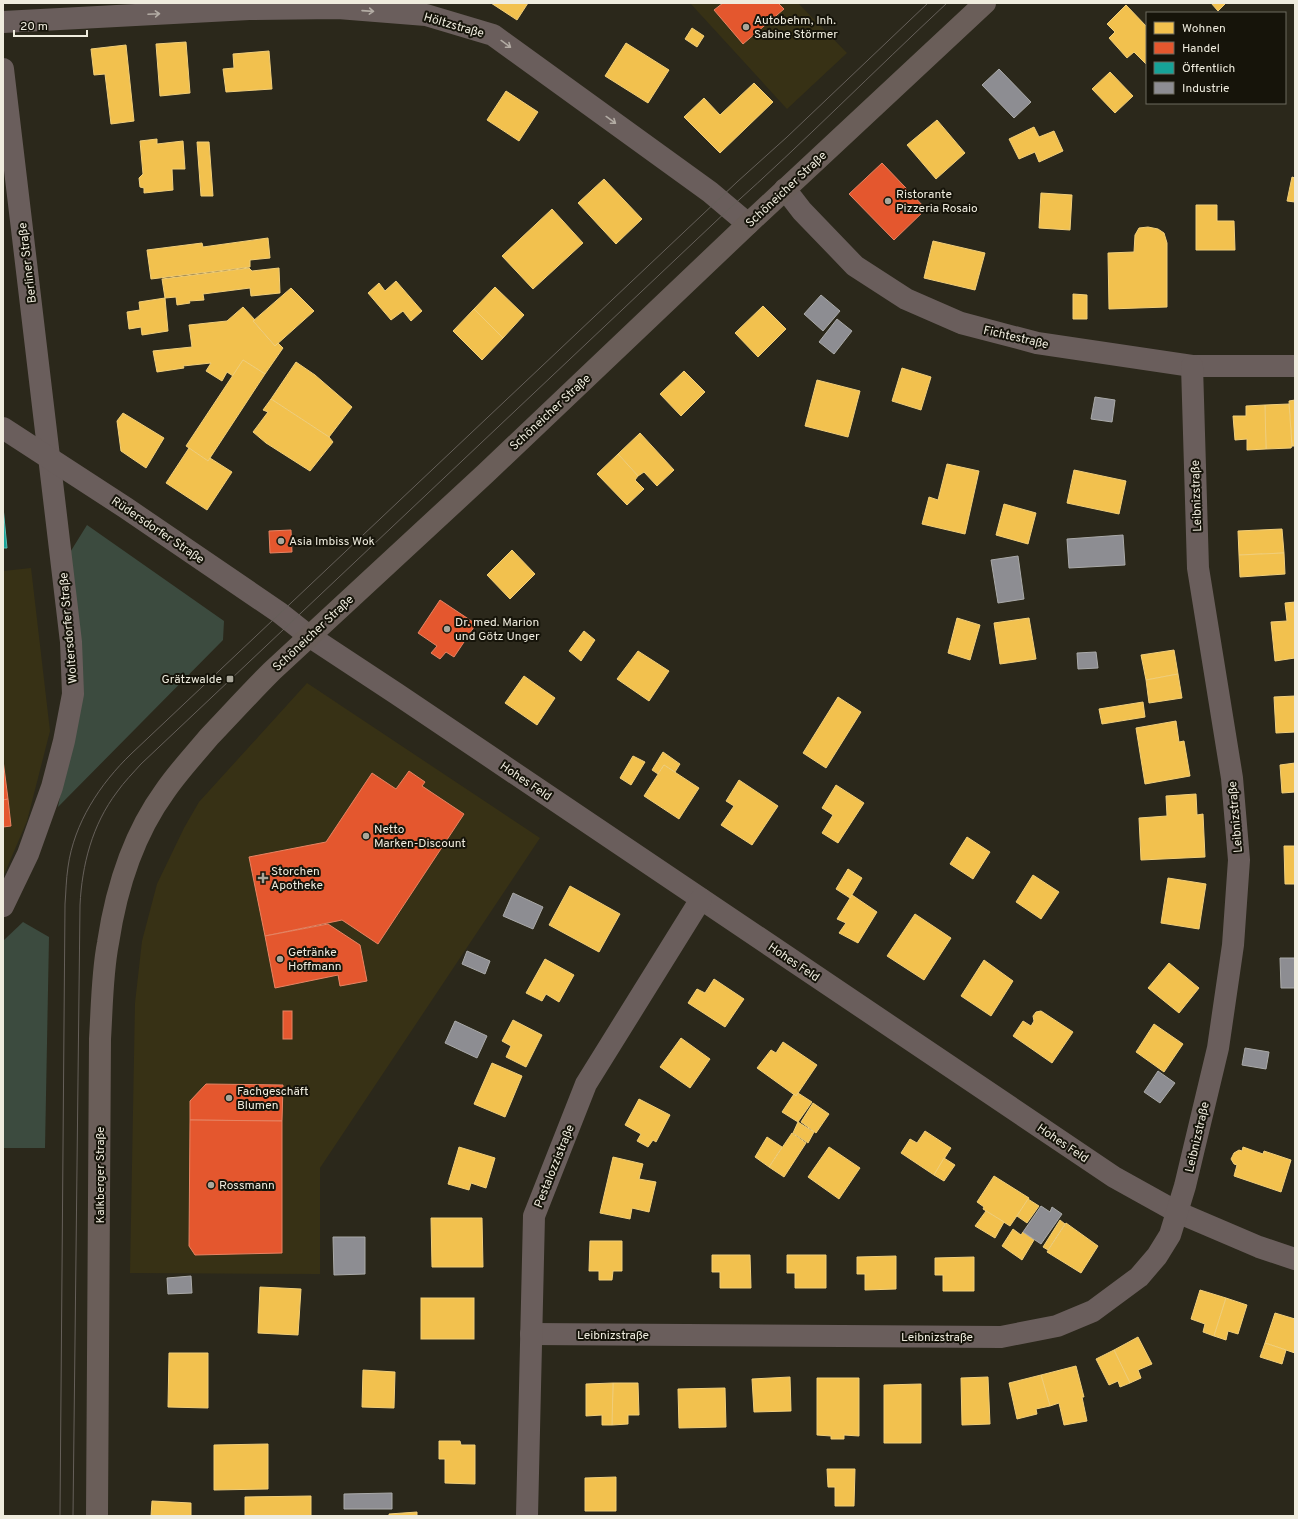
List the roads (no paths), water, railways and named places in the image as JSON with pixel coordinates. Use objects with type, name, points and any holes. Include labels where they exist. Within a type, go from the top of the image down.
[{"type":"main road","name":"Schöneicher Straße","points":[[137,839],[164,792],[187,763],[246,697],[309,636],[486,473],[785,189],[985,3]]},
{"type":"main road","name":"Kalkberger Straße","points":[[97,1516],[100,1039],[104,973],[113,915],[121,882],[137,839]]},
{"type":"street","name":"Höltzstraße","points":[[3,22],[249,9],[429,9],[494,36],[710,192],[748,224]]},
{"type":"street","name":"Berliner Straße","points":[[3,69],[50,458]]},
{"type":"street","name":"Fichtestraße","points":[[785,189],[802,211],[855,266],[906,299],[961,323],[1037,343],[1192,366],[1295,366]]},
{"type":"street","name":"Leibnizstraße","points":[[531,1334],[1002,1337],[1057,1326],[1094,1311],[1139,1277],[1157,1256],[1170,1236],[1185,1186],[1218,1048],[1233,945],[1239,860],[1232,778],[1198,568],[1192,366]]},
{"type":"street","name":"Rüdersdorfer Straße","points":[[3,428],[50,458],[275,610],[309,636]]},
{"type":"street","name":"Woltersdorfer Straße","points":[[3,906],[28,854],[52,787],[64,741],[73,694],[71,642],[50,458]]},
{"type":"street","name":"Hohes Feld","points":[[309,636],[1114,1177],[1177,1212],[1258,1246],[1295,1259]]},
{"type":"street","name":"Pestalozzistraße","points":[[527,1516],[534,1216],[586,1084],[701,899]]},
{"type":"tram line","points":[[60,1516],[65,904],[67,872],[71,851],[82,820],[90,805],[109,778],[131,754],[928,3]]},
{"type":"tram line","points":[[73,1516],[80,905],[86,860],[95,832],[108,805],[141,764],[730,208],[785,158],[947,3]]},
{"type":"place","name":"Autobehm, Inh. Sabine Störmer","points":[[746,27]]},
{"type":"place","name":"Ristorante Pizzeria Rosaio","points":[[888,201]]},
{"type":"place","name":"Asia Imbiss Wok","points":[[281,541]]},
{"type":"place","name":"Dr. med. Marion und Götz Unger","points":[[447,629]]},
{"type":"place","name":"Grätzwalde","points":[[230,679]]},
{"type":"place","name":"Netto Marken-Discount","points":[[366,836]]},
{"type":"place","name":"Storchen Apotheke","points":[[263,878]]},
{"type":"place","name":"Getränke Hoffmann","points":[[280,959]]},
{"type":"place","name":"Fachgeschäft Blumen","points":[[229,1098]]},
{"type":"place","name":"Rossmann","points":[[211,1185]]}]
